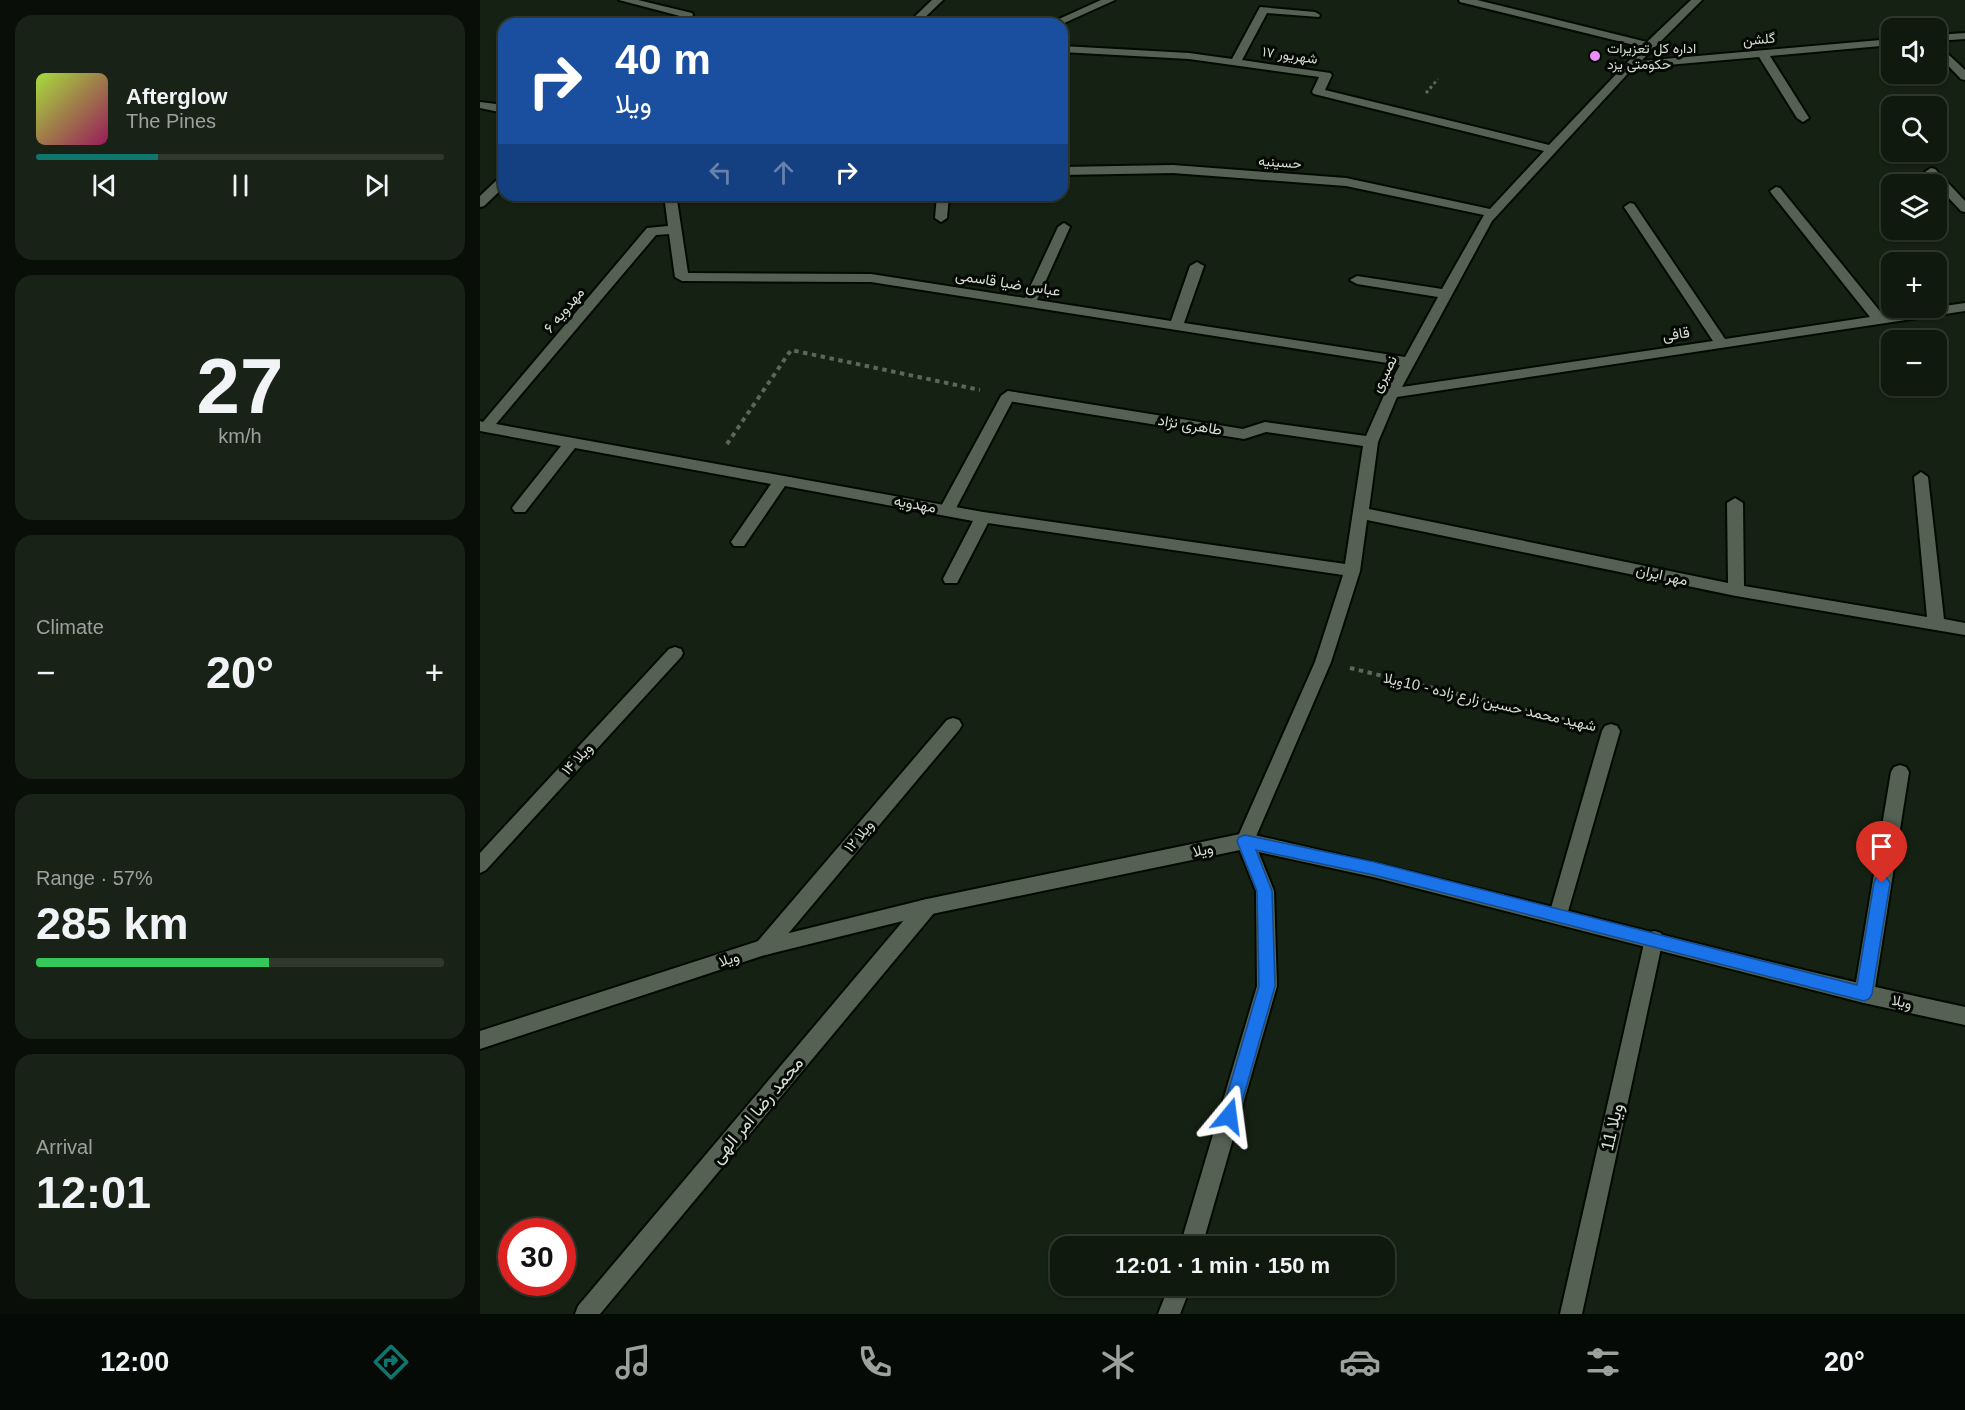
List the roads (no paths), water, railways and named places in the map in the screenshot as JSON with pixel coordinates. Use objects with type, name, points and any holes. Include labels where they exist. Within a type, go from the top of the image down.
[{"type":"street","points":[[624,0],[688,15],[685,18]]},
{"type":"street","points":[[918,18],[938,0]]},
{"type":"street","points":[[1067,18],[1110,0]]},
{"type":"street","points":[[1464,0],[1650,46]]},
{"type":"street","name":"نصیری","points":[[1245,841],[1323,662],[1352,571],[1371,442],[1392,393],[1487,219],[1630,65],[1697,0]]},
{"type":"street","points":[[1235,63],[1264,9],[1315,15]]},
{"type":"street","points":[[1947,37],[1965,36]]},
{"type":"street","name":"گلشن","points":[[1630,65],[1881,43]]},
{"type":"street","name":"۱۷ شهریور","points":[[1068,49],[1189,56],[1326,75],[1318,92],[1552,149]]},
{"type":"street","points":[[1762,53],[1803,118]]},
{"type":"street","points":[[1947,58],[1965,77]]},
{"type":"street","points":[[480,105],[498,108]]},
{"type":"street","name":"حسینیه","points":[[1068,171],[1173,169],[1346,182],[1494,213]]},
{"type":"street","points":[[1931,172],[1965,208]]},
{"type":"street","points":[[480,203],[498,186]]},
{"type":"street","points":[[1776,191],[1880,320]]},
{"type":"street","name":"عباس ضیا قاسمی","points":[[671,201],[682,277],[871,278],[1409,362]]},
{"type":"street","points":[[941,219],[942,201]]},
{"type":"street","points":[[1630,207],[1722,344]]},
{"type":"street","points":[[1029,303],[1064,227]]},
{"type":"street","name":"مهدویه ۶","points":[[483,426],[652,231],[674,230]]},
{"type":"street","points":[[1176,326],[1197,266]]},
{"type":"street","points":[[1357,280],[1446,294]]},
{"type":"street","name":"قافی","points":[[1392,393],[1965,307]]},
{"type":"street","name":"طاهری نژاد","points":[[947,510],[1008,396],[1244,434],[1265,427],[1371,442]]},
{"type":"street","name":"مهدویه","points":[[483,426],[983,517],[1352,571]]},
{"type":"street","points":[[520,508],[572,442]]},
{"type":"street","points":[[1921,477],[1936,624]]},
{"type":"street","points":[[739,542],[781,480]]},
{"type":"street","points":[[1735,503],[1736,590]]},
{"type":"street","name":"مهر ایران","points":[[1361,513],[1736,590],[1965,629]]},
{"type":"street","points":[[951,579],[983,517]]},
{"type":"street","name":"ویلا ۱۴","points":[[480,865],[675,653]]},
{"type":"street","name":"ویلا ۱۲","points":[[765,947],[953,726]]},
{"type":"street","name":"شهید محمد حسین زارع زاده - 10ویلا","points":[[1558,915],[1611,731]]},
{"type":"street","points":[[1864,994],[1900,772]]},
{"type":"street","points":[[1194,1236],[1267,986],[1265,891],[1245,841]]},
{"type":"street","name":"ویلا","points":[[480,1040],[765,947],[927,907],[1245,841],[1374,869],[1864,994],[1965,1016]]},
{"type":"street","name":"محمد رضا امر الهی","points":[[586,1314],[927,907]]},
{"type":"street","name":"ویلا 11","points":[[1571,1314],[1654,939]]},
{"type":"street","points":[[1169,1314],[1176,1296]]},
{"type":"place","name":"اداره کل تعزیرات حکومتی یزد","points":[[1595,56]]}]
